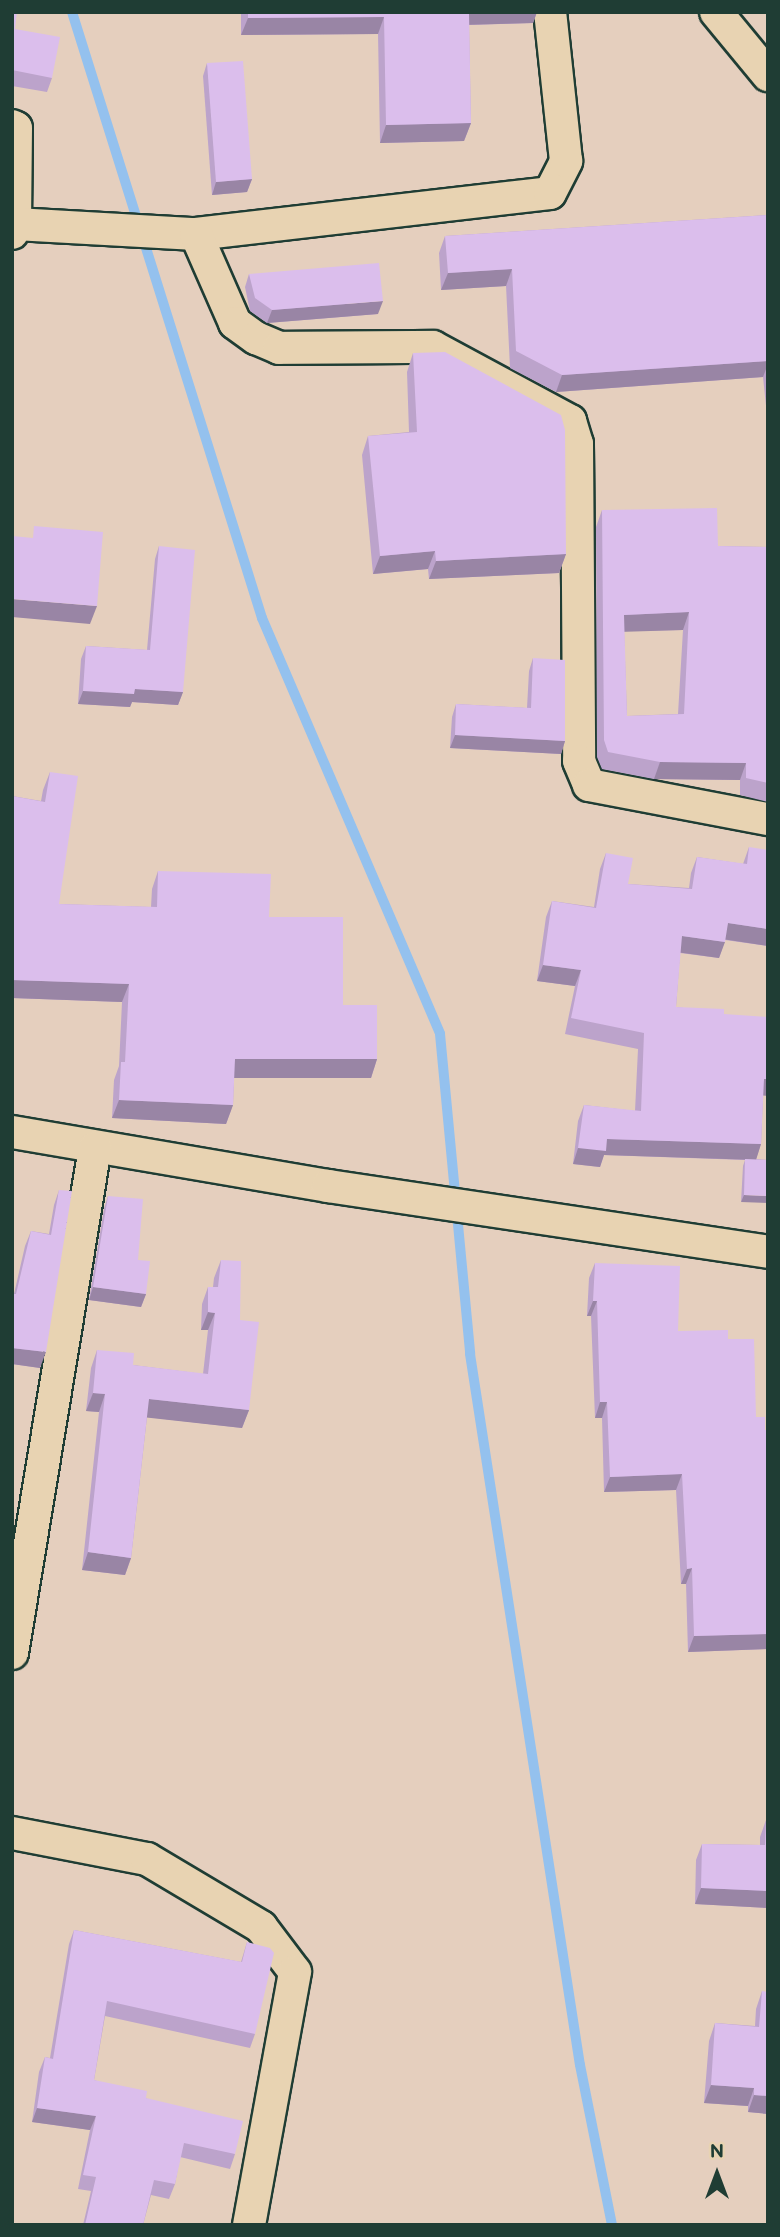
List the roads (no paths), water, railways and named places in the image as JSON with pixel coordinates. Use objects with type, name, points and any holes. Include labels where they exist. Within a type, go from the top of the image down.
[{"type":"street","points":[[12,126],[16,128],[14,228],[196,234],[550,193],[566,161],[550,12]]},
{"type":"street","points":[[716,12],[768,75]]},
{"type":"street","points":[[196,234],[235,323],[256,338],[279,348],[433,347],[570,421],[577,444],[579,761],[589,785],[768,819]]},
{"type":"street","points":[[12,1132],[95,1148],[768,1252]]},
{"type":"street","points":[[12,1653],[95,1148]]},
{"type":"street","points":[[12,1833],[147,1859],[261,1927],[295,1972],[249,2225]]},
{"type":"waterway","points":[[72,12],[262,618],[440,1034],[470,1354],[580,2065],[612,2225]]}]
